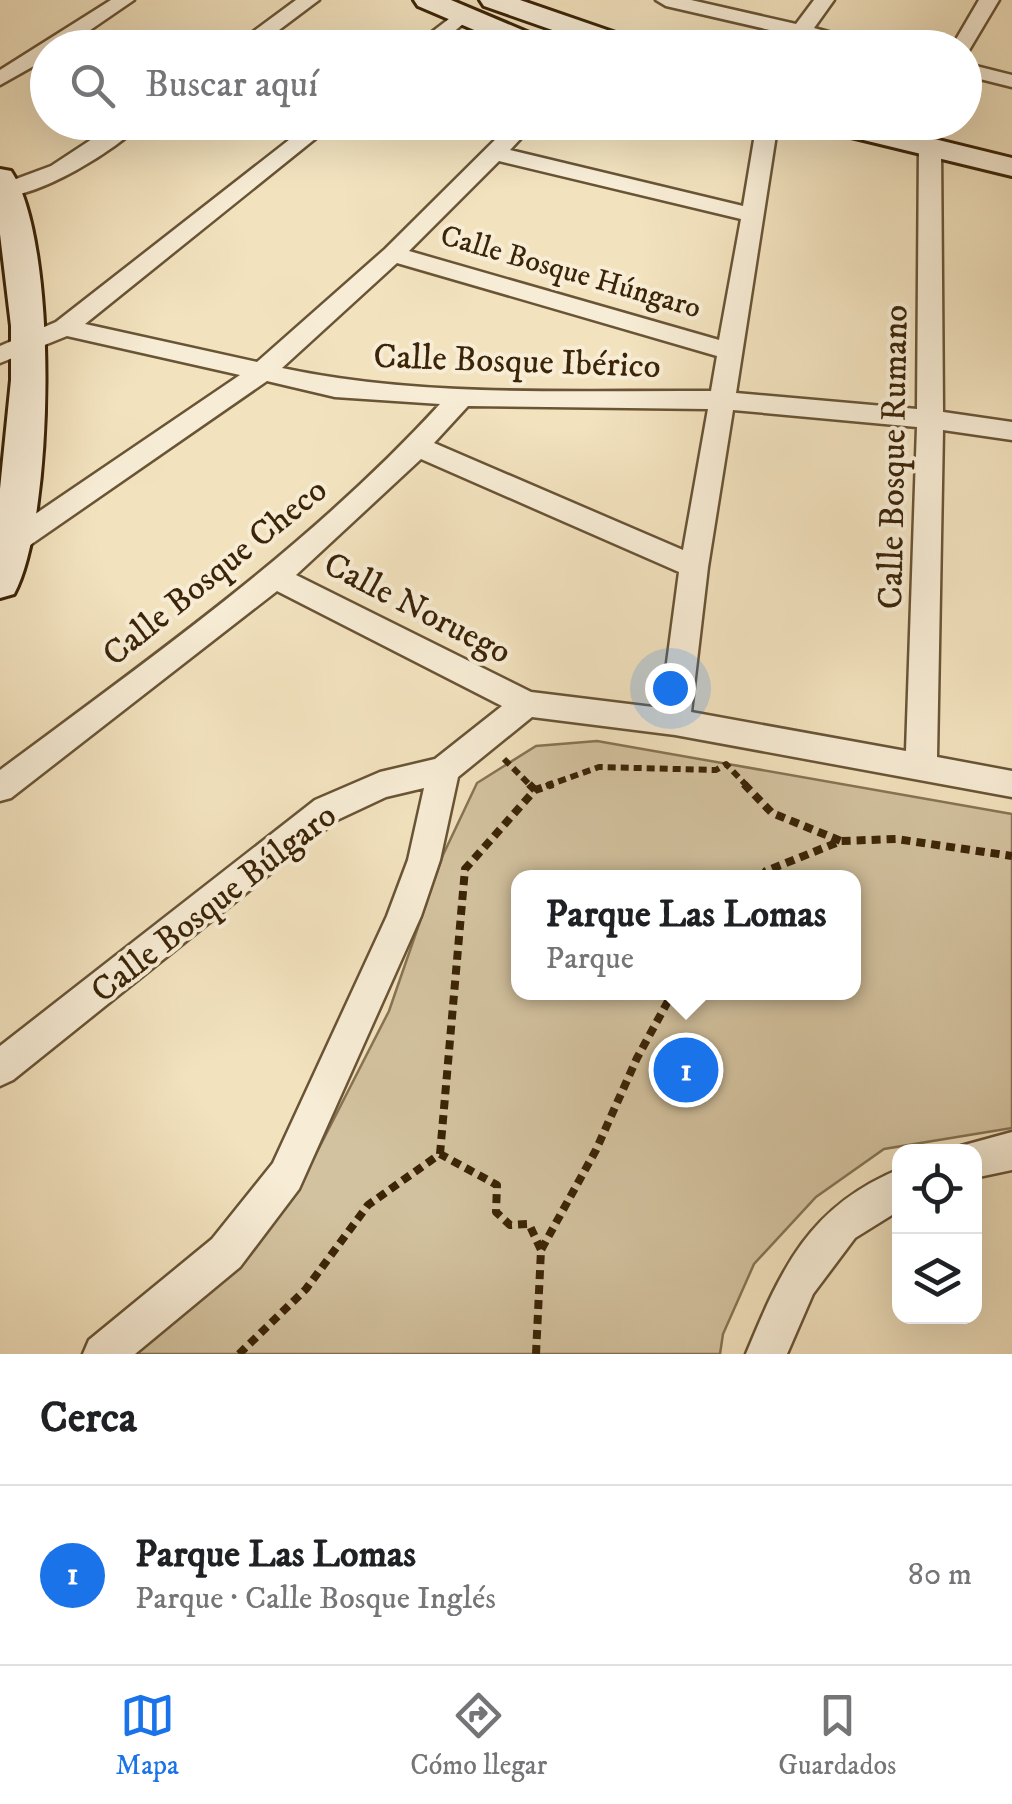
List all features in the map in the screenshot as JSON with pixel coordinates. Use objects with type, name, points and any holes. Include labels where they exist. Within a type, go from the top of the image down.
[{"type":"street","points":[[76,30],[124,0]]},
{"type":"street","points":[[266,30],[309,0]]},
{"type":"street","points":[[428,0],[499,30]]},
{"type":"street","points":[[494,0],[575,30]]},
{"type":"street","points":[[666,0],[802,30],[824,0]]},
{"type":"street","points":[[972,30],[989,0]]},
{"type":"street","points":[[443,30],[462,15]]},
{"type":"street","points":[[0,79],[30,60]]},
{"type":"street","points":[[982,74],[1012,81]]},
{"type":"street","points":[[982,138],[1012,140]]},
{"type":"street","points":[[0,583],[18,498],[15,350],[22,270],[3,184],[60,171],[106,140]]},
{"type":"street","points":[[15,350],[66,328],[303,140]]},
{"type":"street","points":[[10,546],[260,374],[393,254],[508,140]]},
{"type":"street","points":[[675,722],[694,567],[764,140]]},
{"type":"street","name":"Calle Bosque Rumano","points":[[920,768],[930,418],[932,140]]},
{"type":"street","points":[[947,140],[1012,167]]},
{"type":"street","points":[[495,153],[750,214]]},
{"type":"street","name":"Calle Bosque Húngaro","points":[[393,254],[731,352]]},
{"type":"street","name":"Calle Bosque Ibérico","points":[[66,328],[334,388],[461,397],[722,400],[930,418],[1012,432]]},
{"type":"street","name":"Calle Bosque Checo","points":[[0,788],[275,577],[418,447],[461,397]]},
{"type":"street","points":[[418,447],[694,567]]},
{"type":"street","name":"Calle Noruego","points":[[275,577],[526,704],[675,722],[1012,784]]},
{"type":"street","points":[[104,1354],[226,1252],[286,1176],[404,916],[424,860],[444,770],[526,704]]},
{"type":"street","name":"Calle Bosque Búlgaro","points":[[0,1068],[326,810],[380,786],[444,770]]},
{"type":"street","points":[[982,1157],[1012,1150]]},
{"type":"street","points":[[766,1354],[799,1280],[840,1224],[892,1193]]},
{"type":"path","points":[[487,738],[535,790]]},
{"type":"path","points":[[239,1354],[306,1289],[368,1205],[440,1154],[465,869],[535,790],[598,767],[716,770],[726,764],[772,813],[840,842]]},
{"type":"path","points":[[771,870],[840,842],[896,839],[1012,856]]},
{"type":"path","points":[[536,1354],[541,1250],[596,1150],[637,1058],[669,1000]]},
{"type":"path","points":[[440,1154],[497,1185],[496,1212],[510,1225],[529,1224],[541,1250]]},
{"type":"shaded area","points":[[597,741],[1012,814],[1012,1128],[892,1144],[892,1148],[884,1149],[816,1197],[754,1264],[723,1334],[720,1354],[125,1354],[298,1189],[389,1011],[443,855],[477,783],[536,746]]},
{"type":"place","name":"Parque Las Lomas","points":[[686,1070]]}]
